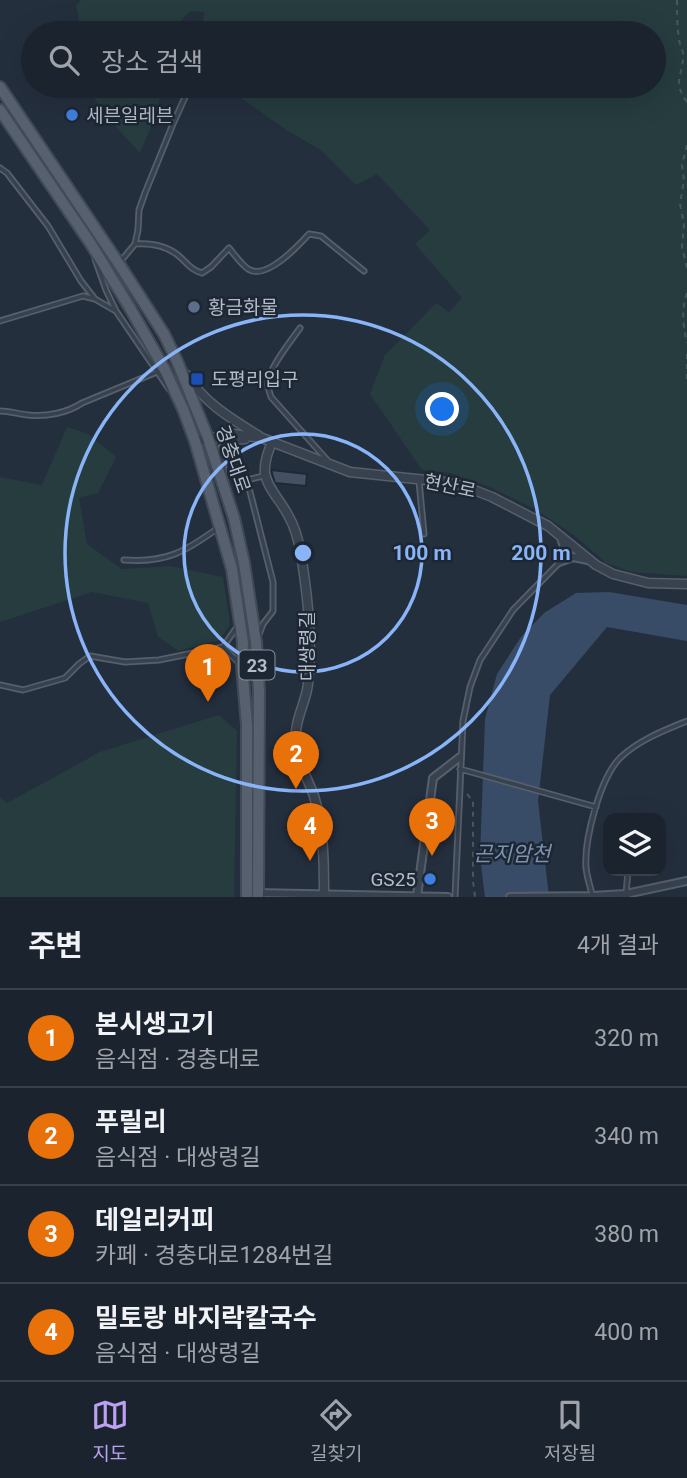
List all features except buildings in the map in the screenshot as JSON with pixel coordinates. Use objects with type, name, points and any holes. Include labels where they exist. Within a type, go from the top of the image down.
[{"type":"main road","name":"경충대로","points":[[0,87],[164,334],[208,438],[221,477],[244,563],[256,642],[259,703],[252,895]]},
{"type":"main road","name":"경충대로","points":[[0,110],[90,244],[164,370],[195,441],[232,569],[243,643],[252,895]]},
{"type":"street","points":[[177,361],[194,387],[212,404],[262,438]]},
{"type":"street","name":"현산로","points":[[195,441],[233,434],[262,438],[350,472],[419,479],[469,488],[548,526],[590,560],[613,574],[648,583],[687,584]]},
{"type":"street","points":[[221,477],[223,448],[231,440],[262,438]]},
{"type":"street","points":[[265,475],[266,459],[272,442]]},
{"type":"street","name":"대쌍령길","points":[[265,475],[288,515],[301,554],[308,610],[309,674],[295,738],[298,758],[314,797],[318,817],[324,853],[324,896]]},
{"type":"street","points":[[559,562],[564,547],[560,536]]},
{"type":"street","points":[[559,562],[573,557],[590,560]]},
{"type":"street","points":[[417,896],[433,778],[460,757]]},
{"type":"street","points":[[510,897],[627,895],[687,881]]},
{"type":"street","points":[[252,895],[447,897]]},
{"type":"lane","points":[[119,264],[135,244],[139,210],[185,98]]},
{"type":"lane","points":[[0,168],[7,173],[48,226],[95,299]]},
{"type":"lane","points":[[135,244],[149,243],[169,249],[193,271],[202,273],[229,248],[248,269],[256,271],[268,269],[289,255],[309,234],[321,236],[364,271]]},
{"type":"lane","points":[[90,244],[116,312],[183,409]]},
{"type":"lane","points":[[0,321],[83,296],[95,299],[116,312]]},
{"type":"lane","points":[[300,328],[273,369],[268,387],[271,397],[331,466]]},
{"type":"lane","points":[[0,411],[29,415],[71,410],[157,372]]},
{"type":"lane","points":[[256,642],[263,624],[273,611],[273,582],[247,480],[265,475]]},
{"type":"lane","points":[[419,479],[424,534]]},
{"type":"lane","points":[[124,560],[165,558],[181,552],[220,527]]},
{"type":"lane","points":[[455,897],[460,757],[463,721],[470,687],[481,660],[513,610],[576,548]]},
{"type":"lane","points":[[0,685],[23,690],[65,678],[90,656],[125,662],[159,660],[223,647],[240,622]]},
{"type":"lane","points":[[223,647],[242,666]]},
{"type":"lane","points":[[592,897],[586,869],[587,848],[594,806],[610,771],[621,757],[637,745],[687,721]]},
{"type":"lane","points":[[460,769],[594,806]]},
{"type":"lane","points":[[627,895],[628,876]]},
{"type":"path","points":[[677,0],[676,18],[683,53],[678,82],[687,102]]},
{"type":"path","points":[[687,145],[682,165],[684,180],[680,204],[684,224],[681,247],[687,268]]},
{"type":"path","points":[[687,293],[683,328],[687,343]]},
{"type":"path","points":[[687,354],[687,379]]},
{"type":"path","points":[[460,791],[473,801],[475,897]]},
{"type":"green space","points":[[81,0],[687,0],[687,576],[631,572],[606,563],[575,536],[535,509],[487,486],[450,473],[422,470],[370,394],[385,355],[436,303],[449,312],[462,298],[415,244],[430,230],[377,174],[356,185],[322,151],[241,98],[666,98],[666,21],[203,21],[204,12],[190,11],[181,21],[79,21],[76,5]]},
{"type":"green space","points":[[94,98],[160,98],[158,110],[140,153],[105,115]]},
{"type":"green space","points":[[67,427],[88,434],[116,457],[98,493],[79,498],[87,544],[122,569],[170,566],[223,577],[230,624],[220,640],[179,651],[158,637],[148,603],[92,592],[0,622],[0,477],[42,485]]},
{"type":"green space","points":[[219,715],[237,731],[234,897],[0,897],[0,797],[7,803],[100,752]]},
{"type":"water","name":"곤지암천","points":[[609,592],[687,605],[687,641],[607,627],[550,695],[538,801],[549,897],[485,897],[480,857],[485,719],[497,674],[521,637],[544,613],[576,593]]},
{"type":"place","name":"세븐일레븐","points":[[72,115]]},
{"type":"place","name":"황금화물","points":[[194,307]]},
{"type":"place","name":"도평리입구","points":[[197,379]]},
{"type":"place","name":"본시생고기","points":[[208,702]]},
{"type":"place","name":"푸릴리","points":[[296,789]]},
{"type":"place","name":"데일리커피","points":[[432,856]]},
{"type":"place","name":"밀토랑 바지락칼국수","points":[[310,861]]},
{"type":"place","name":"GS25","points":[[430,879]]}]
